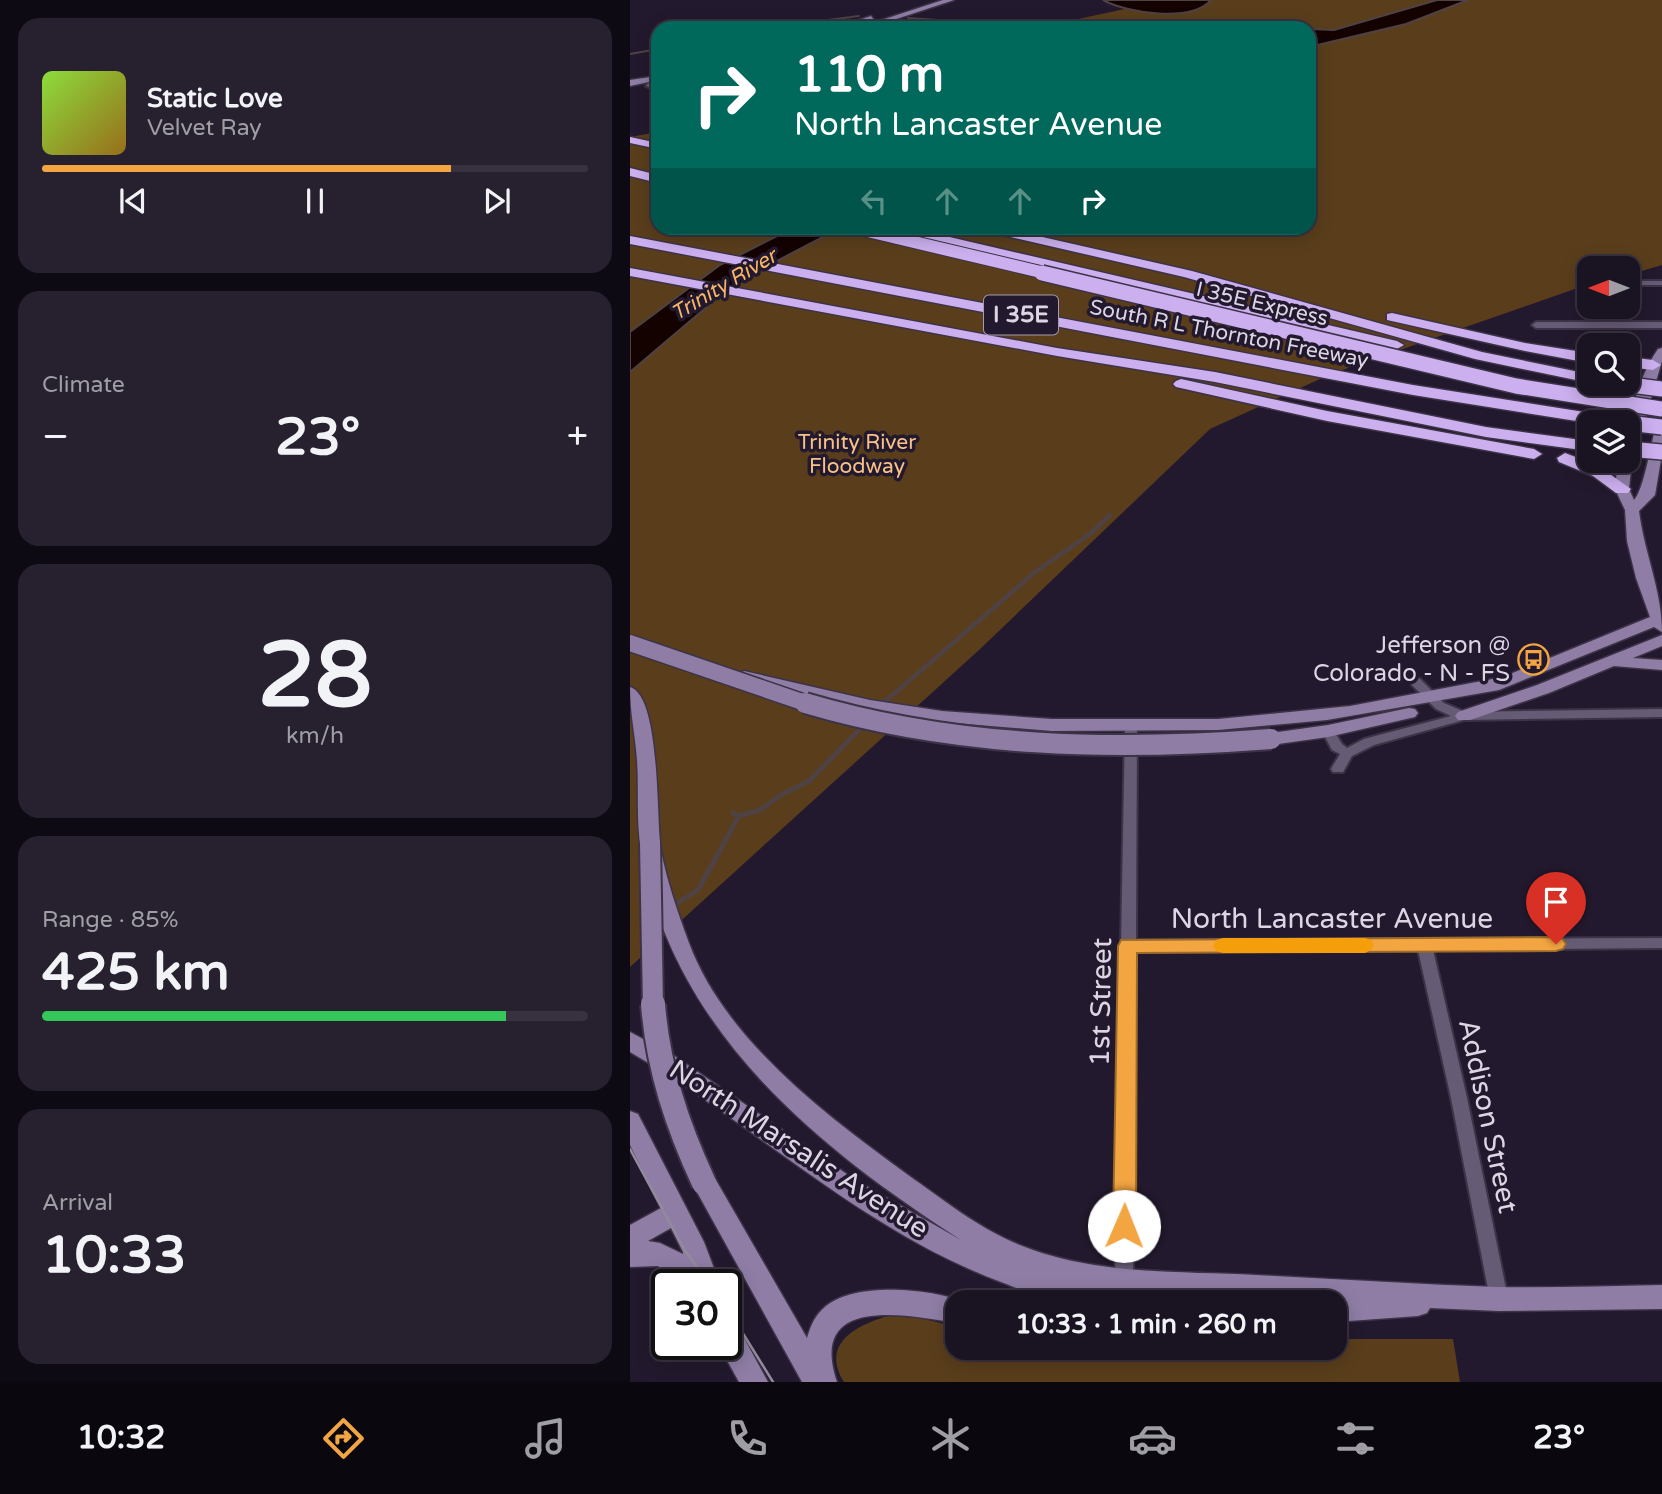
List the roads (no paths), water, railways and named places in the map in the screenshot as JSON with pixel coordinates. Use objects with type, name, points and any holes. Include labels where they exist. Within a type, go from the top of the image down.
[{"type":"highway","points":[[630,141],[651,145]]},
{"type":"highway","points":[[630,149],[651,153]]},
{"type":"highway","points":[[630,164],[651,168]]},
{"type":"highway","points":[[630,172],[651,177]]},
{"type":"highway","name":"I 35E Express","points":[[884,235],[1504,383],[1662,409]]},
{"type":"highway","name":"South R L Thornton Freeway","points":[[927,235],[1471,363],[1662,396]]},
{"type":"highway","points":[[1019,235],[1187,274],[1577,356]]},
{"type":"highway","name":"South R L Thornton Freeway","points":[[630,240],[1406,392]]},
{"type":"highway","points":[[630,272],[1057,352],[1175,370],[1545,441],[1577,445]]},
{"type":"highway","points":[[1187,274],[1480,356],[1577,376]]},
{"type":"highway","points":[[1255,287],[1472,346],[1577,367]]},
{"type":"highway","points":[[785,301],[862,310],[1009,337],[1577,416]]},
{"type":"highway","points":[[1057,352],[1142,375],[1327,416],[1498,449],[1577,459]]},
{"type":"highway","points":[[1640,362],[1659,361]]},
{"type":"highway","points":[[1640,376],[1662,379]]},
{"type":"highway","points":[[1640,387],[1662,390]]},
{"type":"highway","points":[[1640,425],[1662,428]]},
{"type":"highway","points":[[1566,458],[1600,472],[1622,489]]},
{"type":"highway","points":[[1640,458],[1659,460]]},
{"type":"main road","points":[[864,21],[928,0]]},
{"type":"main road","points":[[883,21],[950,0]]},
{"type":"main road","points":[[630,85],[651,83]]},
{"type":"main road","points":[[1640,416],[1659,361]]},
{"type":"main road","points":[[1632,510],[1648,495],[1659,460],[1662,428]]},
{"type":"main road","points":[[630,643],[795,700],[867,720],[987,740],[1116,747],[1214,744],[1328,731],[1509,681],[1661,621],[1644,578],[1634,541],[1632,510],[1622,489],[1624,473]]},
{"type":"main road","points":[[1644,578],[1662,587]]},
{"type":"main road","points":[[1464,716],[1543,690],[1662,640]]},
{"type":"main road","points":[[1608,663],[1629,661],[1662,665]]},
{"type":"main road","points":[[685,662],[888,709],[1051,724],[1264,722],[1435,702]]},
{"type":"main road","points":[[630,692],[642,719],[647,746],[651,978],[658,1049],[665,1083],[681,1133],[704,1183],[817,1382]]},
{"type":"main road","name":"North Marsalis Avenue","points":[[650,843],[676,937],[702,988],[734,1037],[802,1106],[831,1133],[943,1214],[1016,1255],[1072,1271],[1123,1290]]},
{"type":"main road","name":"North Marsalis Avenue","points":[[630,1041],[665,1061],[883,1210],[964,1254],[1039,1284],[1114,1290]]},
{"type":"main road","points":[[630,1121],[695,1250],[702,1269]]},
{"type":"main road","points":[[630,1238],[676,1213]]},
{"type":"main road","points":[[630,1255],[649,1251],[663,1253],[671,1257],[681,1269]]},
{"type":"main road","name":"North Marsalis Avenue","points":[[1347,1296],[1499,1299],[1662,1297]]},
{"type":"main road","name":"North Marsalis Avenue","points":[[1347,1309],[1499,1299]]},
{"type":"main road","points":[[823,1382],[817,1362],[820,1335],[826,1323],[837,1313],[857,1305],[882,1301],[945,1309]]},
{"type":"main road","points":[[742,1360],[754,1382]]},
{"type":"street","points":[[1640,283],[1662,283]]},
{"type":"street","points":[[1536,325],[1662,325]]},
{"type":"street","points":[[1416,682],[1435,702],[1464,716]]},
{"type":"street","points":[[1338,769],[1347,753],[1369,742],[1464,716],[1662,713]]},
{"type":"street","name":"1st Street","points":[[1126,1290],[1131,725]]},
{"type":"street","points":[[1328,731],[1338,747],[1347,753]]},
{"type":"street","name":"North Lancaster Avenue","points":[[1128,946],[1662,943]]},
{"type":"street","name":"Addison Street","points":[[1424,944],[1460,1098],[1499,1299]]},
{"type":"water","points":[[1103,0],[1211,0],[1189,12],[1158,14],[1127,9]]},
{"type":"water","points":[[1437,0],[1468,0],[1406,24],[1316,45],[1316,29],[1334,30]]},
{"type":"water","name":"Trinity River","points":[[779,235],[827,235],[771,264],[710,304],[630,372],[630,332],[720,265]]},
{"type":"waterway","points":[[820,21],[859,16]]},
{"type":"waterway","points":[[908,18],[954,21]]},
{"type":"waterway","points":[[630,54],[651,50]]},
{"type":"waterway","points":[[881,705],[1035,572],[1090,534],[1110,515]]},
{"type":"waterway","points":[[739,816],[760,810],[781,795],[809,781],[863,726]]},
{"type":"waterway","points":[[733,813],[739,816]]},
{"type":"waterway","points":[[674,905],[698,890],[739,816]]},
{"type":"tram line","points":[[630,1149],[684,1249],[698,1269]]},
{"type":"tram line","points":[[742,1332],[773,1382]]},
{"type":"place","name":"Jefferson @ Colorado - N - FS","points":[[1533,659]]},
{"type":"park label","name":"Trinity River Floodway","points":[[857,454]]}]
